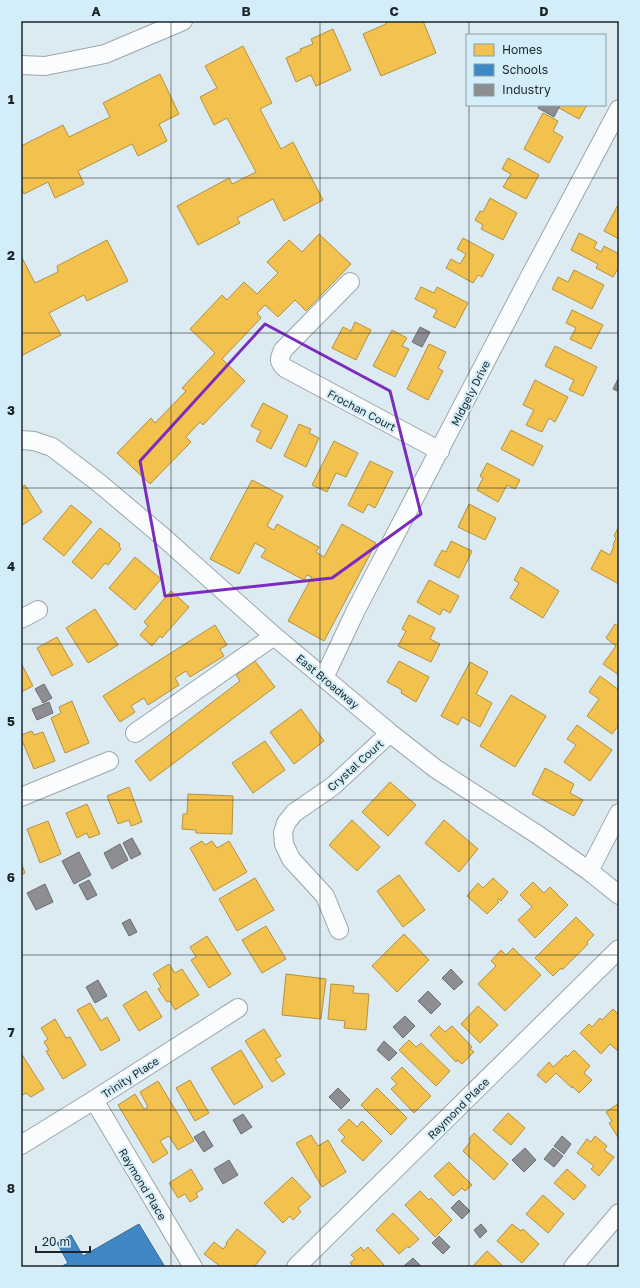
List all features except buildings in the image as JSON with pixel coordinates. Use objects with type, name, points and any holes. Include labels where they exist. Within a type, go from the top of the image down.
[{"type":"street","points":[[21,65],[45,66],[105,54],[183,21]]},
{"type":"street","name":"Midgely Drive","points":[[324,678],[356,610],[619,109]]},
{"type":"street","name":"Frochan Court","points":[[350,282],[283,350],[280,358],[281,364],[285,368],[440,451]]},
{"type":"street","name":"East Broadway","points":[[21,440],[34,441],[52,447],[134,512],[274,636],[390,733],[436,769],[538,835],[589,871],[619,895]]},
{"type":"street","points":[[21,619],[38,610]]},
{"type":"street","points":[[135,733],[274,636]]},
{"type":"street","name":"Crystal Court","points":[[339,930],[325,896],[291,859],[284,844],[283,833],[286,823],[294,813],[333,786],[390,733]]},
{"type":"street","points":[[21,797],[109,761]]},
{"type":"street","points":[[589,871],[619,813]]},
{"type":"street","name":"Raymond Place","points":[[296,1267],[619,949]]},
{"type":"street","name":"Trinity Place","points":[[21,1145],[238,1008]]},
{"type":"street","name":"Raymond Place","points":[[94,1100],[193,1267]]},
{"type":"street","points":[[573,1267],[619,1213]]},
{"type":"highlighted area","points":[[265,324],[390,391],[421,514],[332,578],[165,596],[140,461]]}]
